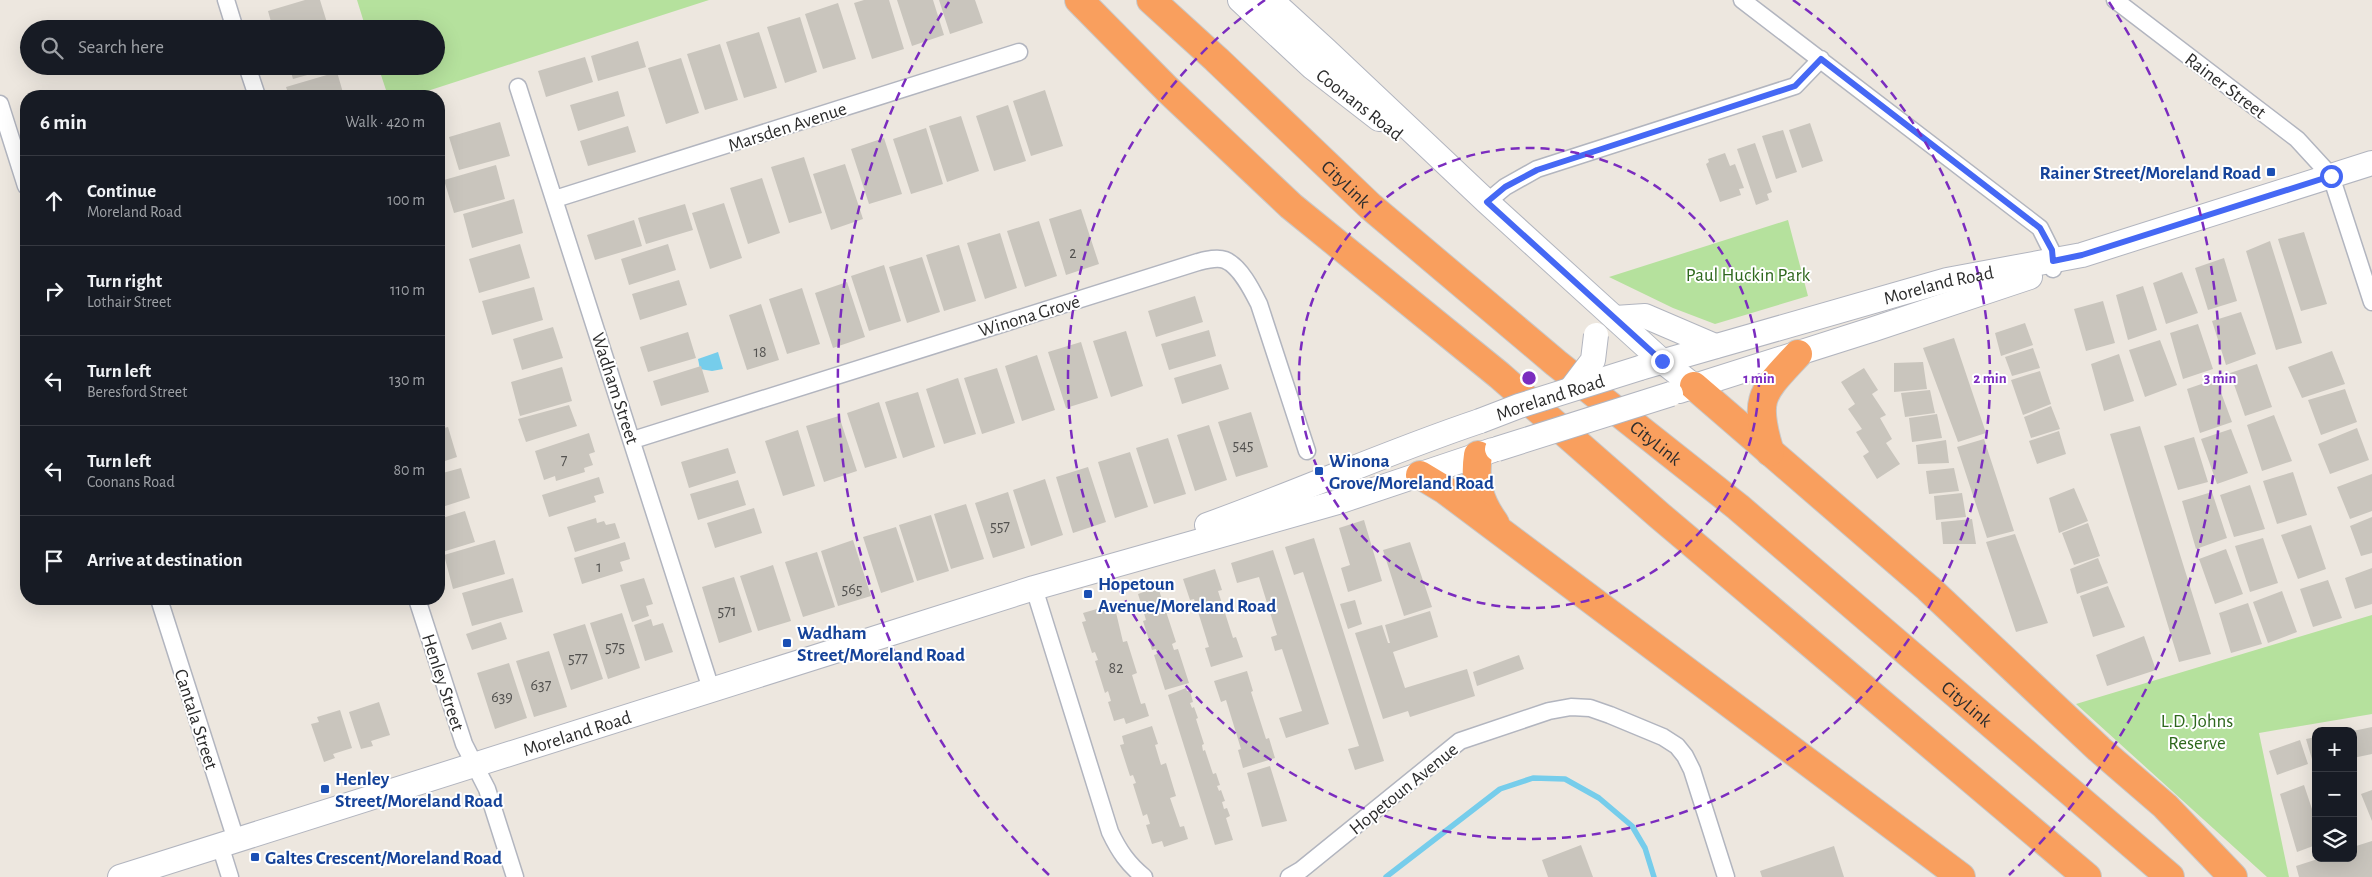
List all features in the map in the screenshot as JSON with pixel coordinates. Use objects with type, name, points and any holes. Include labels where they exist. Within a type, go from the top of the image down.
[{"type":"highway","points":[[1079,0],[1167,89],[1291,206],[1499,375],[1660,516],[2087,877]]},
{"type":"highway","name":"CityLink","points":[[1150,0],[1216,58],[1378,212],[1556,363],[1745,514],[2170,877]]},
{"type":"highway","points":[[1770,452],[1763,430],[1761,409],[1763,398],[1772,381],[1798,354]]},
{"type":"highway","points":[[1682,390],[1770,452],[1928,588],[2099,749],[2164,806],[2233,877]]},
{"type":"highway","points":[[1486,440],[1477,485],[1483,504],[1496,526],[1524,550]]},
{"type":"highway","points":[[1420,475],[1445,490],[1961,877]]},
{"type":"main road","name":"Coonans Road","points":[[1240,0],[1276,8],[1312,67],[1487,202],[1615,318],[1651,364],[1682,390]]},
{"type":"main road","name":"Moreland Road","points":[[1034,588],[1293,494],[1416,443],[1486,440],[1682,390],[1798,354],[2082,255],[2372,163]]},
{"type":"main road","name":"Moreland Road","points":[[120,877],[1034,588],[1217,538],[1420,475],[1486,440],[1519,406],[1572,389],[1651,364],[1947,280],[2053,265]]},
{"type":"main road","points":[[1572,389],[1593,360],[1596,335],[1589,294]]},
{"type":"main road","points":[[1615,318],[1645,316],[1715,346]]},
{"type":"street","points":[[226,0],[232,20]]},
{"type":"street","points":[[1742,0],[2040,228],[2052,250],[2053,265]]},
{"type":"street","name":"Rainer Street","points":[[2115,0],[2296,139],[2331,176]]},
{"type":"street","name":"Marsden Avenue","points":[[555,199],[1019,52]]},
{"type":"street","points":[[1487,202],[1505,187],[1537,170],[1790,89],[1804,79],[1821,59]]},
{"type":"street","points":[[250,75],[255,90]]},
{"type":"street","name":"Wadham Street","points":[[518,87],[712,689]]},
{"type":"street","points":[[0,104],[20,167]]},
{"type":"street","points":[[2331,176],[2372,302]]},
{"type":"street","name":"Winona Grove","points":[[633,440],[1198,262],[1220,259],[1226,260],[1236,268],[1253,291],[1259,304],[1307,451]]},
{"type":"street","points":[[1034,588],[1110,832],[1119,852],[1132,868],[1144,877]]},
{"type":"street","name":"Cantala Street","points":[[161,605],[228,843],[230,877]]},
{"type":"street","name":"Henley Street","points":[[419,605],[464,744],[487,789],[515,877]]},
{"type":"street","name":"Hopetoun Avenue","points":[[1289,877],[1301,870],[1460,741],[1550,711],[1590,708],[1663,737],[1681,751],[1692,770],[1726,877]]},
{"type":"green space","points":[[357,0],[709,0],[431,90],[386,90],[381,75],[445,75],[445,20],[363,20]]},
{"type":"green space","name":"Paul Huckin Park","points":[[1788,220],[1808,296],[1715,324],[1673,308],[1609,277]]},
{"type":"green space","name":"L.D. Johns Reserve","points":[[2372,615],[2372,714],[2259,733],[2289,877],[2267,877],[2076,704]]},
{"type":"water","points":[[718,352],[723,369],[712,371],[700,369],[698,359]]},
{"type":"building","points":[[305,0],[320,0],[326,20],[270,20],[268,11]]},
{"type":"building","points":[[864,0],[889,0],[904,49],[872,59],[854,3]]},
{"type":"building","points":[[897,0],[933,0],[944,35],[912,46]]},
{"type":"building","points":[[939,0],[975,0],[983,23],[950,34]]},
{"type":"building","points":[[838,3],[856,59],[823,69],[805,14]]},
{"type":"building","points":[[800,17],[817,72],[785,83],[767,27]]},
{"type":"building","points":[[759,32],[777,88],[744,98],[726,42]]},
{"type":"building","points":[[638,41],[646,67],[598,81],[591,56]]},
{"type":"building","points":[[720,44],[738,100],[705,110],[687,54]]},
{"type":"building","points":[[585,57],[593,82],[546,97],[538,71]]},
{"type":"building","points":[[681,58],[699,113],[666,124],[648,68]]},
{"type":"building","points":[[292,75],[307,75],[293,79]]},
{"type":"building","points":[[327,75],[338,75],[342,90],[287,90],[286,87]]},
{"type":"building","points":[[1045,90],[1063,146],[1031,156],[1013,101]]},
{"type":"building","points":[[618,91],[625,116],[578,131],[570,105]]},
{"type":"building","points":[[1008,105],[1026,161],[994,171],[976,116]]},
{"type":"building","points":[[961,116],[979,171],[947,182],[929,126]]},
{"type":"building","points":[[500,122],[510,156],[459,170],[449,137]]},
{"type":"building","points":[[1810,123],[1823,161],[1802,168],[1789,130]]},
{"type":"building","points":[[628,126],[636,152],[588,166],[580,141]]},
{"type":"building","points":[[926,128],[943,184],[911,194],[893,139]]},
{"type":"building","points":[[1783,130],[1797,172],[1776,179],[1762,136]]},
{"type":"building","points":[[884,138],[902,194],[869,204],[851,149]]},
{"type":"building","points":[[1755,143],[1772,192],[1767,194],[1769,200],[1756,205],[1737,149]]},
{"type":"building","points":[[1725,153],[1730,166],[1735,164],[1744,188],[1739,189],[1741,195],[1720,202],[1706,164],[1709,162],[1708,159]]},
{"type":"building","points":[[804,157],[822,213],[789,223],[771,167]]},
{"type":"building","points":[[845,164],[863,219],[831,230],[813,174]]},
{"type":"building","points":[[496,165],[505,199],[454,213],[445,180]]},
{"type":"building","points":[[762,178],[780,233],[748,244],[730,188]]},
{"type":"building","points":[[514,199],[523,233],[472,248],[463,214]]},
{"type":"building","points":[[724,203],[742,258],[710,269],[692,213]]},
{"type":"building","points":[[685,204],[693,230],[646,244],[638,218]]},
{"type":"building","points":[[1081,209],[1099,264],[1066,275],[1049,219]]},
{"type":"building","points":[[634,220],[642,246],[595,260],[587,235]]},
{"type":"building","points":[[1039,221],[1057,276],[1025,287],[1007,231]]},
{"type":"building","points":[[2304,232],[2327,304],[2301,311],[2278,239]]},
{"type":"building","points":[[1000,233],[1017,288],[985,299],[967,243]]},
{"type":"building","points":[[2270,241],[2302,343],[2276,350],[2246,251]]},
{"type":"building","points":[[520,244],[530,278],[479,293],[469,259]]},
{"type":"building","points":[[668,244],[676,270],[629,285],[621,259]]},
{"type":"building","points":[[959,245],[976,301],[944,311],[926,255]]},
{"type":"building","points":[[922,257],[940,312],[907,323],[889,267]]},
{"type":"building","points":[[2224,258],[2237,301],[2208,310],[2195,268]]},
{"type":"building","points":[[884,265],[901,321],[869,331],[851,276]]},
{"type":"building","points":[[2182,272],[2198,313],[2166,324],[2153,283]]},
{"type":"building","points":[[679,280],[687,305],[640,320],[632,294]]},
{"type":"building","points":[[847,282],[865,337],[833,348],[815,293]]},
{"type":"building","points":[[2143,286],[2157,330],[2128,340],[2116,295]]},
{"type":"building","points":[[534,287],[543,320],[492,335],[482,301]]},
{"type":"building","points":[[802,288],[820,344],[787,354],[769,299]]},
{"type":"building","points":[[1195,296],[1203,322],[1156,337],[1148,311]]},
{"type":"building","points":[[2103,301],[2115,343],[2086,351],[2074,309]]},
{"type":"building","points":[[761,304],[779,360],[747,370],[729,315]]},
{"type":"building","points":[[2241,312],[2256,354],[2226,365],[2212,321]]},
{"type":"building","points":[[2025,323],[2033,345],[2001,356],[1995,333]]},
{"type":"building","points":[[2198,324],[2213,369],[2183,379],[2170,333]]},
{"type":"building","points":[[553,327],[563,358],[522,370],[513,339]]},
{"type":"building","points":[[1209,330],[1216,356],[1169,370],[1161,344]]},
{"type":"building","points":[[1126,331],[1143,386],[1111,397],[1093,341]]},
{"type":"building","points":[[688,332],[696,358],[648,372],[640,347]]},
{"type":"building","points":[[1954,338],[1986,433],[1958,442],[1923,348]]},
{"type":"building","points":[[2160,340],[2177,385],[2145,397],[2129,350]]},
{"type":"building","points":[[1081,342],[1098,398],[1066,408],[1048,352]]},
{"type":"building","points":[[2033,348],[2040,368],[2012,376],[2005,357]]},
{"type":"building","points":[[2332,351],[2345,384],[2302,398],[2288,367]]},
{"type":"building","points":[[2119,354],[2134,401],[2104,411],[2091,364]]},
{"type":"building","points":[[1037,355],[1055,410],[1022,421],[1005,366]]},
{"type":"building","points":[[1923,362],[1927,389],[1894,392],[1894,363]]},
{"type":"building","points":[[1221,364],[1229,389],[1182,404],[1174,378]]},
{"type":"building","points":[[2257,364],[2272,407],[2245,416],[2230,373]]},
{"type":"building","points":[[701,366],[709,392],[661,406],[653,381]]},
{"type":"building","points":[[562,367],[572,401],[520,416],[511,382]]},
{"type":"building","points":[[997,368],[1015,423],[982,434],[964,378]]},
{"type":"building","points":[[1864,368],[1878,390],[1872,394],[1886,415],[1880,418],[1892,439],[1886,443],[1900,464],[1877,479],[1863,456],[1869,452],[1856,432],[1862,429],[1848,409],[1855,404],[1841,382]]},
{"type":"building","points":[[2040,371],[2051,404],[2023,415],[2011,380]]},
{"type":"building","points":[[958,378],[976,434],[944,444],[926,389]]},
{"type":"building","points":[[2216,379],[2232,422],[2200,433],[2187,389]]},
{"type":"building","points":[[2345,389],[2357,422],[2321,435],[2308,400]]},
{"type":"building","points":[[1930,390],[1935,413],[1905,417],[1901,393]]},
{"type":"building","points":[[918,392],[935,447],[903,458],[885,402]]},
{"type":"building","points":[[879,402],[897,458],[865,468],[847,413]]},
{"type":"building","points":[[569,405],[577,426],[526,442],[518,419]]},
{"type":"building","points":[[2051,406],[2060,429],[2031,438],[2024,417]]},
{"type":"building","points":[[1251,412],[1268,467],[1236,477],[1218,422]]},
{"type":"building","points":[[1937,414],[1942,438],[1912,442],[1909,418]]},
{"type":"building","points":[[2274,415],[2292,461],[2262,471],[2247,425]]},
{"type":"building","points":[[839,416],[857,471],[824,482],[806,426]]},
{"type":"building","points":[[1209,425],[1227,480],[1195,491],[1177,435]]},
{"type":"building","points":[[2140,426],[2211,654],[2179,662],[2110,434]]},
{"type":"building","points":[[448,427],[457,457],[445,461],[445,428]]},
{"type":"building","points":[[2357,428],[2369,460],[2330,474],[2318,444]]},
{"type":"building","points":[[2231,429],[2248,473],[2217,484],[2201,439]]},
{"type":"building","points":[[798,430],[815,486],[783,496],[765,441]]},
{"type":"building","points":[[2059,431],[2066,454],[2037,464],[2029,441]]},
{"type":"building","points":[[589,433],[595,452],[589,454],[593,465],[584,468],[585,472],[556,481],[555,476],[544,480],[535,451]]},
{"type":"building","points":[[2194,437],[2208,482],[2178,490],[2164,446]]},
{"type":"building","points":[[1168,438],[1186,494],[1154,504],[1136,448]]},
{"type":"building","points":[[1984,439],[2014,531],[1987,538],[1957,447]]},
{"type":"building","points":[[1946,440],[1949,463],[1918,464],[1916,445]]},
{"type":"building","points":[[728,448],[736,473],[689,488],[681,462]]},
{"type":"building","points":[[1130,452],[1148,507],[1115,518],[1098,462]]},
{"type":"building","points":[[1088,467],[1106,522],[1073,533],[1056,477]]},
{"type":"building","points":[[461,468],[470,498],[445,506],[445,472]]},
{"type":"building","points":[[1954,468],[1959,491],[1929,494],[1926,471]]},
{"type":"building","points":[[2293,472],[2307,515],[2277,524],[2263,481]]},
{"type":"building","points":[[2372,474],[2372,511],[2350,519],[2337,487]]},
{"type":"building","points":[[599,477],[604,493],[594,496],[596,502],[549,517],[542,495]]},
{"type":"building","points":[[1045,479],[1063,535],[1031,546],[1013,490]]},
{"type":"building","points":[[738,480],[746,505],[698,520],[690,494]]},
{"type":"building","points":[[2250,485],[2265,529],[2234,537],[2220,495]]},
{"type":"building","points":[[2074,488],[2088,521],[2059,533],[2049,498]]},
{"type":"building","points":[[1008,492],[1025,548],[993,558],[975,503]]},
{"type":"building","points":[[2212,492],[2227,538],[2196,549],[2182,501]]},
{"type":"building","points":[[1962,493],[1966,517],[1936,520],[1934,496]]},
{"type":"building","points":[[966,504],[984,559],[951,569],[934,514]]},
{"type":"building","points":[[754,508],[762,533],[715,548],[707,523]]},
{"type":"building","points":[[465,511],[475,542],[445,551],[445,517]]},
{"type":"building","points":[[931,515],[949,571],[917,581],[899,525]]},
{"type":"building","points":[[2372,517],[2372,553],[2361,556],[2350,526]]},
{"type":"building","points":[[596,518],[597,523],[604,521],[606,525],[615,523],[620,538],[575,552],[567,527]]},
{"type":"building","points":[[1972,519],[1976,544],[1943,544],[1941,522]]},
{"type":"building","points":[[1364,520],[1382,581],[1348,592],[1341,568],[1350,565],[1339,528]]},
{"type":"building","points":[[2088,523],[2100,556],[2074,565],[2062,533]]},
{"type":"building","points":[[2311,525],[2326,569],[2298,579],[2281,535]]},
{"type":"building","points":[[896,527],[914,582],[881,593],[863,537]]},
{"type":"building","points":[[2015,534],[2048,623],[2016,632],[1986,542]]},
{"type":"building","points":[[1314,538],[1384,761],[1355,770],[1348,749],[1359,746],[1303,572],[1294,575],[1285,547]]},
{"type":"building","points":[[2263,538],[2278,583],[2250,592],[2235,546]]},
{"type":"building","points":[[495,540],[505,574],[453,589],[445,555]]},
{"type":"building","points":[[853,540],[871,596],[838,606],[821,551]]},
{"type":"building","points":[[625,542],[630,559],[620,562],[623,571],[582,584],[574,558]]},
{"type":"building","points":[[1410,542],[1432,607],[1404,616],[1383,550]]},
{"type":"building","points":[[2226,549],[2243,594],[2215,604],[2199,559]]},
{"type":"building","points":[[1273,550],[1329,724],[1286,738],[1279,718],[1302,711],[1282,649],[1275,651],[1271,637],[1277,635],[1259,577],[1237,583],[1231,563]]},
{"type":"building","points":[[817,552],[835,607],[803,617],[785,562]]},
{"type":"building","points":[[2098,558],[2108,583],[2077,594],[2070,569]]},
{"type":"building","points":[[773,565],[791,621],[758,631],[740,576]]},
{"type":"building","points":[[2372,568],[2372,604],[2355,609],[2345,578]]},
{"type":"building","points":[[1215,569],[1222,590],[1218,591],[1233,638],[1236,637],[1243,657],[1211,667],[1205,648],[1209,647],[1194,599],[1190,600],[1183,579]]},
{"type":"building","points":[[734,577],[752,632],[719,643],[702,587]]},
{"type":"building","points":[[513,578],[523,612],[472,626],[462,593]]},
{"type":"building","points":[[644,578],[653,604],[646,606],[649,616],[632,622],[620,585]]},
{"type":"building","points":[[2328,580],[2342,618],[2313,627],[2300,589]]},
{"type":"building","points":[[2108,586],[2125,627],[2093,637],[2080,596]]},
{"type":"building","points":[[1158,587],[1176,642],[1172,644],[1174,650],[1178,649],[1189,683],[1165,690],[1154,655],[1157,654],[1156,649],[1152,650],[1143,621],[1146,620],[1138,594]]},
{"type":"building","points":[[2282,591],[2297,632],[2268,643],[2253,602]]},
{"type":"building","points":[[1355,600],[1362,624],[1348,629],[1340,604]]},
{"type":"building","points":[[2248,603],[2262,644],[2231,653],[2219,613]]},
{"type":"building","points":[[1114,604],[1123,642],[1127,641],[1137,673],[1132,675],[1141,704],[1145,703],[1149,716],[1126,724],[1124,718],[1114,721],[1108,702],[1111,701],[1108,691],[1105,693],[1095,661],[1098,660],[1095,652],[1092,653],[1082,622],[1086,621],[1083,613]]},
{"type":"building","points":[[1430,611],[1438,637],[1393,652],[1405,688],[1467,669],[1475,696],[1410,717],[1408,711],[1383,719],[1355,633],[1382,625],[1388,643],[1390,643],[1385,625]]},
{"type":"building","points":[[622,613],[640,668],[608,679],[590,623]]},
{"type":"building","points":[[651,619],[653,626],[663,623],[673,652],[645,661],[634,625]]},
{"type":"building","points":[[501,622],[507,639],[472,650],[466,634]]},
{"type":"building","points":[[585,624],[603,679],[571,690],[553,634]]},
{"type":"building","points":[[2144,636],[2156,670],[2107,686],[2096,655]]},
{"type":"building","points":[[549,651],[567,707],[534,717],[516,661]]},
{"type":"building","points":[[1519,655],[1524,669],[1477,686],[1473,672]]},
{"type":"building","points":[[509,663],[527,718],[495,729],[477,673]]},
{"type":"building","points":[[1247,671],[1253,691],[1251,692],[1266,739],[1269,738],[1275,758],[1243,768],[1238,750],[1241,749],[1226,700],[1221,702],[1214,681]]},
{"type":"building","points":[[1186,688],[1187,691],[1190,691],[1193,702],[1190,703],[1192,708],[1194,707],[1198,718],[1196,719],[1204,744],[1202,745],[1203,751],[1205,750],[1213,774],[1216,773],[1220,785],[1217,786],[1219,791],[1221,790],[1225,801],[1222,802],[1224,809],[1227,808],[1230,816],[1226,818],[1233,840],[1215,845],[1168,695]]},
{"type":"building","points":[[379,702],[390,735],[371,741],[373,746],[361,749],[349,712]]},
{"type":"building","points":[[340,710],[352,748],[333,754],[335,758],[324,762],[311,724],[319,722],[317,717]]},
{"type":"building","points":[[1152,726],[1158,744],[1155,745],[1161,765],[1166,763],[1176,796],[1170,798],[1180,827],[1184,826],[1188,839],[1164,847],[1162,841],[1152,844],[1146,825],[1150,824],[1147,814],[1143,816],[1133,784],[1136,783],[1133,775],[1130,776],[1120,745],[1124,744],[1122,736]]},
{"type":"building","points":[[2372,727],[2372,754],[2357,757],[2357,730]]},
{"type":"building","points":[[2312,738],[2312,759],[2306,739]]},
{"type":"building","points":[[2300,740],[2308,764],[2277,775],[2269,751]]},
{"type":"building","points":[[1270,766],[1287,821],[1262,827],[1247,773]]},
{"type":"building","points":[[2304,785],[2312,809],[2312,846],[2297,852],[2280,794]]},
{"type":"building","points":[[2372,790],[2372,821],[2361,794]]},
{"type":"building","points":[[2372,841],[2372,877],[2299,877],[2296,866],[2312,861],[2357,862],[2357,846]]},
{"type":"building","points":[[1581,845],[1593,877],[1548,877],[1542,860]]},
{"type":"building","points":[[1834,846],[1844,877],[1762,877],[1760,871]]},
{"type":"waterway","points":[[1386,877],[1500,789],[1533,778],[1565,779],[1599,798],[1632,826],[1645,848],[1654,877]]},
{"type":"place","name":"Rainer Street/Moreland Road","points":[[2271,172]]},
{"type":"place","name":"Winona Grove/Moreland Road","points":[[1319,471]]},
{"type":"place","name":"Hopetoun Avenue/Moreland Road","points":[[1088,594]]},
{"type":"place","name":"Wadham Street/Moreland Road","points":[[787,643]]},
{"type":"place","name":"Henley Street/Moreland Road","points":[[325,789]]},
{"type":"place","name":"Galtes Crescent/Moreland Road","points":[[255,857]]},
{"type":"route","points":[[1662,361],[1487,202],[1505,187],[1537,170],[1784,91],[1804,79],[1821,59],[2040,228],[2045,233],[2052,250],[2053,261],[2082,255],[2331,176]]}]
